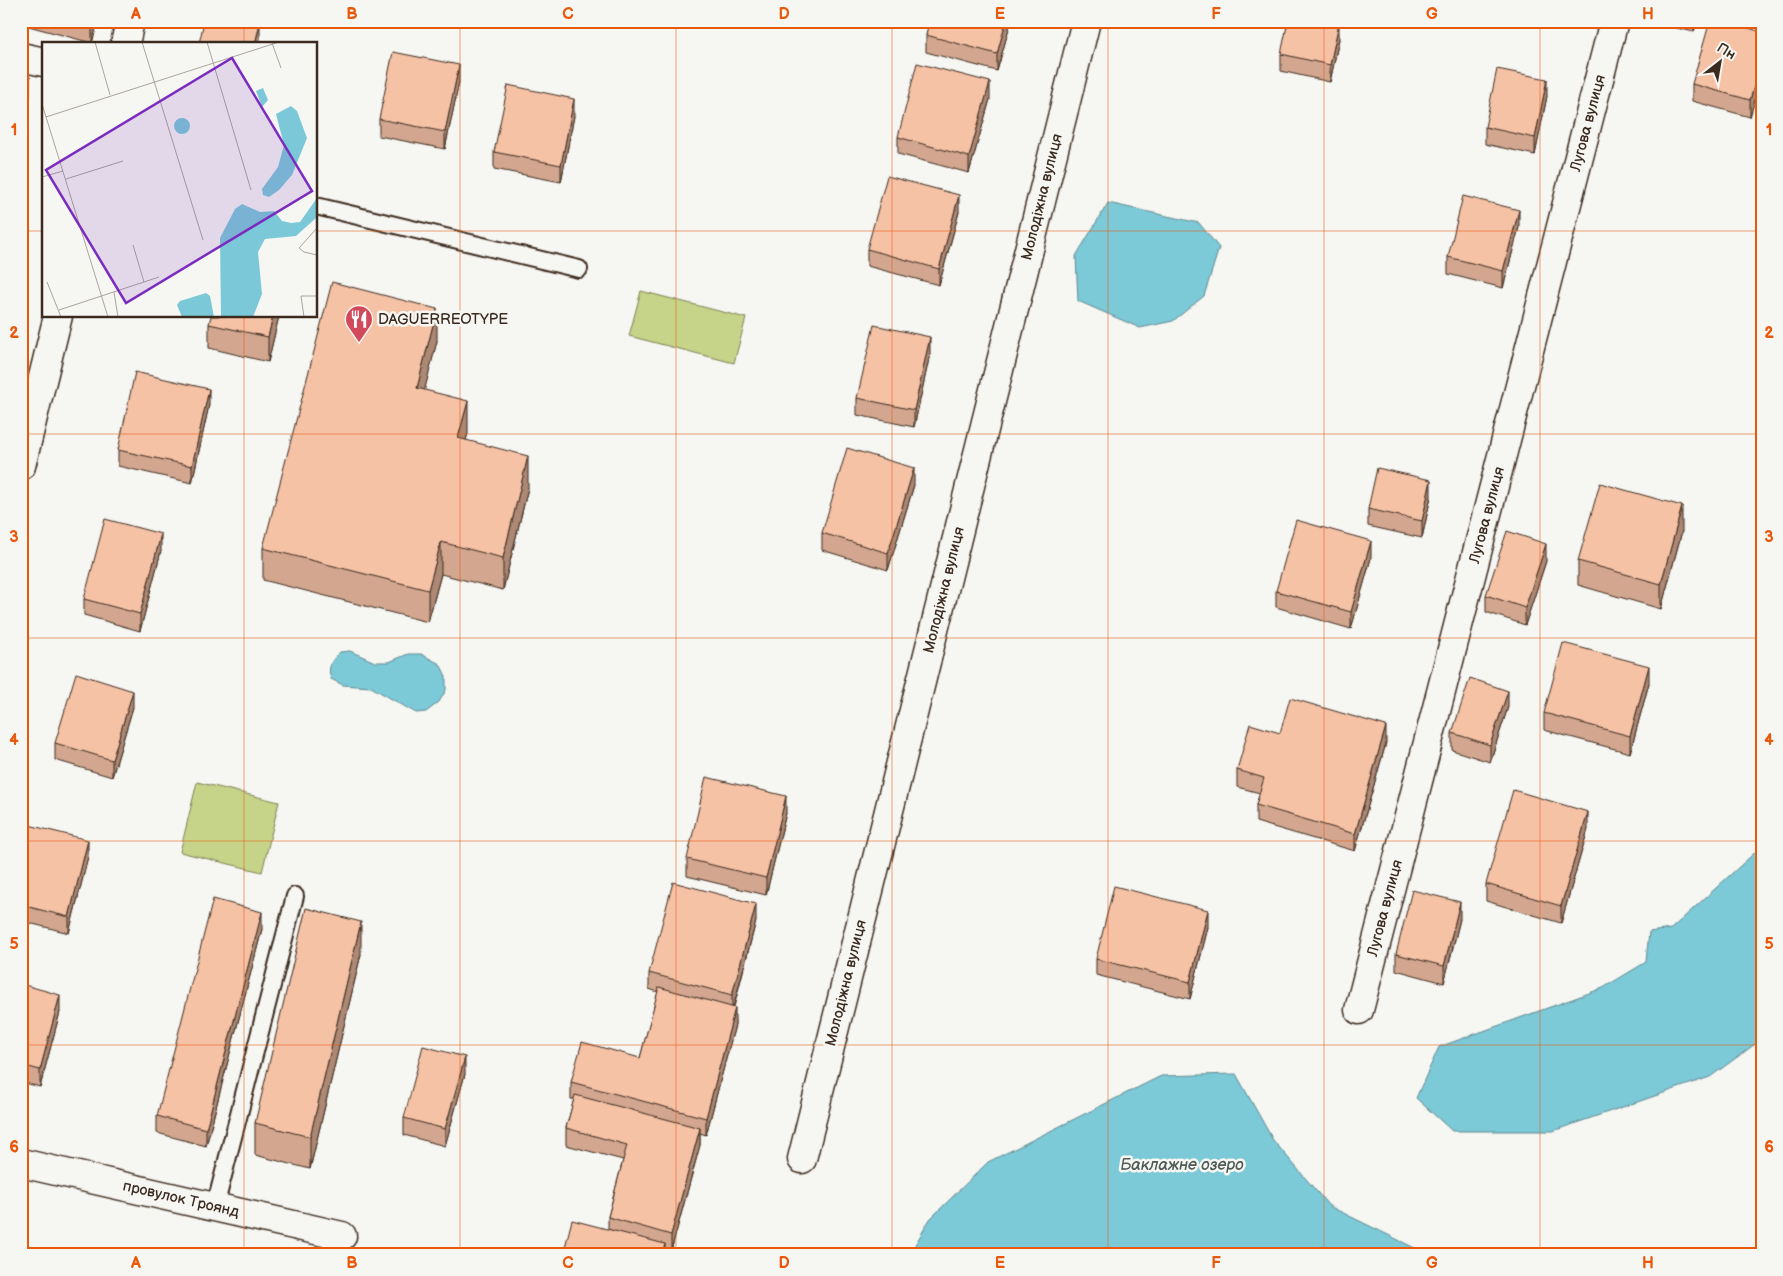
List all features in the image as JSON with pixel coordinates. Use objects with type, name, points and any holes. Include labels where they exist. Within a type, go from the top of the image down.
[{"type":"street","points":[[125,42],[130,21]]},
{"type":"street","name":"Молодіжна вулиця","points":[[802,1159],[1086,21]]},
{"type":"street","name":"Лугова вулиця","points":[[1359,1010],[1614,21]]},
{"type":"street","points":[[21,57],[42,62]]},
{"type":"street","points":[[21,466],[58,318]]},
{"type":"street","name":"провулок Троянд","points":[[21,1163],[342,1236]]},
{"type":"lane","points":[[318,206],[579,269]]},
{"type":"lane","points":[[215,1207],[295,896]]},
{"type":"green space","points":[[641,291],[746,318],[734,363],[629,336]]},
{"type":"green space","points":[[197,782],[279,802],[262,872],[180,852]]},
{"type":"water","points":[[1108,203],[1199,223],[1219,248],[1204,296],[1173,321],[1140,328],[1078,301],[1076,256]]},
{"type":"water","points":[[350,651],[375,662],[389,662],[408,654],[421,654],[440,664],[446,676],[446,690],[439,702],[426,712],[416,713],[371,687],[343,685],[331,679],[330,668],[332,661],[340,652]]},
{"type":"water","points":[[1762,846],[1762,1039],[1710,1077],[1553,1131],[1452,1131],[1416,1098],[1439,1047],[1603,988],[1646,962],[1649,932],[1671,929]]},
{"type":"water","name":"Баклажне озеро","points":[[1236,1074],[1273,1140],[1329,1206],[1429,1255],[909,1255],[930,1219],[988,1162],[1161,1076]]},
{"type":"building","points":[[73,21],[93,21],[92,27]]},
{"type":"building","points":[[204,21],[253,21],[260,23],[255,42],[199,42]]},
{"type":"building","points":[[929,21],[1006,21],[997,54],[926,35]]},
{"type":"building","points":[[1288,21],[1332,21],[1339,23],[1330,65],[1281,54]]},
{"type":"building","points":[[1710,21],[1725,21],[1762,32],[1762,59],[1750,100],[1692,84]]},
{"type":"building","points":[[393,52],[459,65],[445,132],[379,119]]},
{"type":"building","points":[[917,63],[990,82],[969,157],[898,137]]},
{"type":"building","points":[[1497,69],[1547,79],[1535,138],[1485,127]]},
{"type":"building","points":[[21,75],[30,77],[21,114]]},
{"type":"building","points":[[508,85],[574,99],[561,165],[494,152]]},
{"type":"building","points":[[887,176],[959,195],[939,269],[867,249]]},
{"type":"building","points":[[1463,196],[1519,210],[1503,271],[1448,257]]},
{"type":"building","points":[[332,282],[437,309],[417,388],[468,401],[458,438],[528,456],[503,558],[441,542],[428,590],[263,548]]},
{"type":"building","points":[[210,318],[273,318],[268,337],[209,324]]},
{"type":"building","points":[[874,325],[930,337],[914,410],[857,398]]},
{"type":"building","points":[[135,372],[209,389],[192,466],[118,450]]},
{"type":"building","points":[[847,448],[914,468],[888,553],[822,533]]},
{"type":"building","points":[[1377,468],[1431,480],[1422,521],[1368,509]]},
{"type":"building","points":[[1600,483],[1682,506],[1661,584],[1578,561]]},
{"type":"building","points":[[105,519],[161,534],[140,614],[84,599]]},
{"type":"building","points":[[1296,520],[1371,541],[1351,612],[1276,591]]},
{"type":"building","points":[[1507,531],[1546,544],[1525,608],[1486,595]]},
{"type":"building","points":[[1563,643],[1649,666],[1630,736],[1544,713]]},
{"type":"building","points":[[76,673],[133,691],[112,760],[55,743]]},
{"type":"building","points":[[1470,678],[1508,691],[1490,745],[1452,733]]},
{"type":"building","points":[[1290,698],[1386,726],[1355,834],[1256,805],[1264,778],[1237,770],[1250,724],[1280,733]]},
{"type":"building","points":[[706,777],[786,796],[766,878],[687,859]]},
{"type":"building","points":[[1513,790],[1588,812],[1561,906],[1486,884]]},
{"type":"building","points":[[21,823],[88,840],[69,917],[21,905]]},
{"type":"building","points":[[673,882],[756,904],[732,995],[649,973]]},
{"type":"building","points":[[1114,886],[1208,910],[1190,982],[1096,959]]},
{"type":"building","points":[[1412,890],[1460,902],[1444,966],[1396,954]]},
{"type":"building","points":[[213,899],[262,912],[206,1129],[157,1116]]},
{"type":"building","points":[[306,908],[361,922],[310,1137],[255,1123]]},
{"type":"building","points":[[21,984],[60,995],[40,1070],[21,1065]]},
{"type":"building","points":[[659,987],[735,1008],[706,1118],[571,1082],[582,1042],[640,1058]]},
{"type":"building","points":[[423,1046],[465,1057],[445,1129],[404,1118]]},
{"type":"building","points":[[575,1095],[700,1128],[671,1235],[608,1217],[627,1145],[566,1128]]},
{"type":"building","points":[[572,1220],[665,1244],[662,1255],[563,1255]]},
{"type":"place","name":"DAGUERREOTYPE","points":[[359,343]]}]
